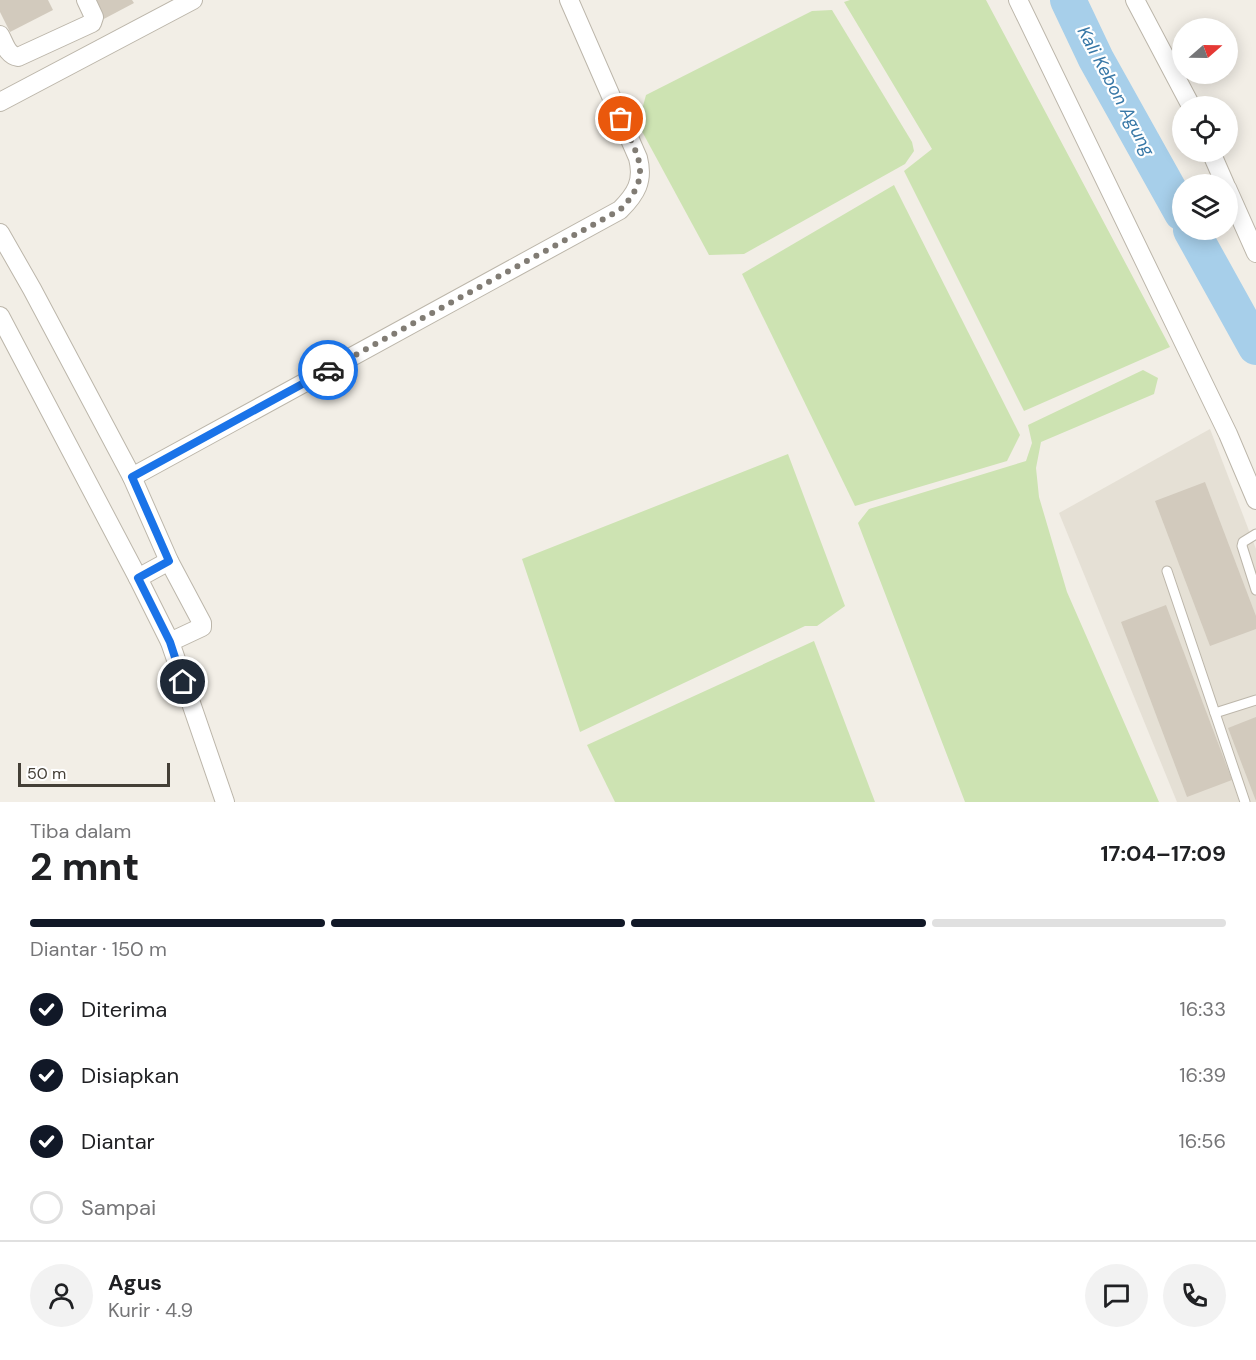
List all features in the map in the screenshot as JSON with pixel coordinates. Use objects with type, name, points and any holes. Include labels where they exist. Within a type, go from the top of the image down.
[{"type":"street","points":[[0,35],[8,52],[18,57],[92,23],[94,17],[86,0]]},
{"type":"street","points":[[0,102],[193,0]]},
{"type":"street","points":[[132,477],[620,210],[632,198],[639,186],[638,158],[569,0]]},
{"type":"street","points":[[1018,0],[1228,434],[1256,500]]},
{"type":"street","points":[[1135,0],[1186,96]]},
{"type":"street","points":[[1238,213],[1256,253]]},
{"type":"street","points":[[0,233],[132,477],[156,568],[184,636],[225,802]]},
{"type":"street","points":[[0,316],[156,568],[202,622],[202,627],[184,636]]},
{"type":"lane","points":[[1256,534],[1244,542],[1242,549],[1256,590]]},
{"type":"lane","points":[[1167,571],[1245,802]]},
{"type":"lane","points":[[1215,713],[1256,700]]},
{"type":"shaded area","points":[[1210,429],[1256,549],[1256,802],[1177,802],[1059,513]]},
{"type":"green space","points":[[850,0],[986,0],[1170,347],[1024,411],[904,171],[932,149],[844,2]]},
{"type":"green space","points":[[832,10],[912,142],[914,151],[905,164],[744,254],[709,255],[638,124],[646,95],[812,11]]},
{"type":"green space","points":[[894,185],[1020,435],[1007,461],[855,506],[742,274]]},
{"type":"green space","points":[[1143,370],[1158,378],[1154,394],[1041,442],[1036,468],[1039,497],[1067,592],[1159,802],[965,802],[858,523],[869,509],[1026,461],[1032,443],[1028,425]]},
{"type":"green space","points":[[788,454],[845,606],[817,626],[805,626],[580,732],[522,559]]},
{"type":"green space","points":[[814,641],[875,802],[615,802],[587,745]]},
{"type":"building","points":[[0,0],[48,0],[53,10],[10,32],[0,12]]},
{"type":"building","points":[[90,0],[132,0],[134,3],[100,21]]},
{"type":"building","points":[[1205,482],[1256,616],[1256,629],[1210,646],[1155,501]]},
{"type":"building","points":[[1166,605],[1232,780],[1187,797],[1121,622]]},
{"type":"building","points":[[1256,717],[1256,801],[1228,728]]},
{"type":"waterway","name":"Kali Kebon Agung","points":[[1068,0],[1096,59],[1172,195]]},
{"type":"waterway","name":"Kali Kebon Agung","points":[[1197,240],[1256,347]]},
{"type":"way so far","points":[[328,370],[620,210],[632,198],[639,186],[640,171],[638,158],[621,119]]},
{"type":"route","points":[[183,682],[170,642],[138,578],[169,561],[132,477],[328,370]]}]
